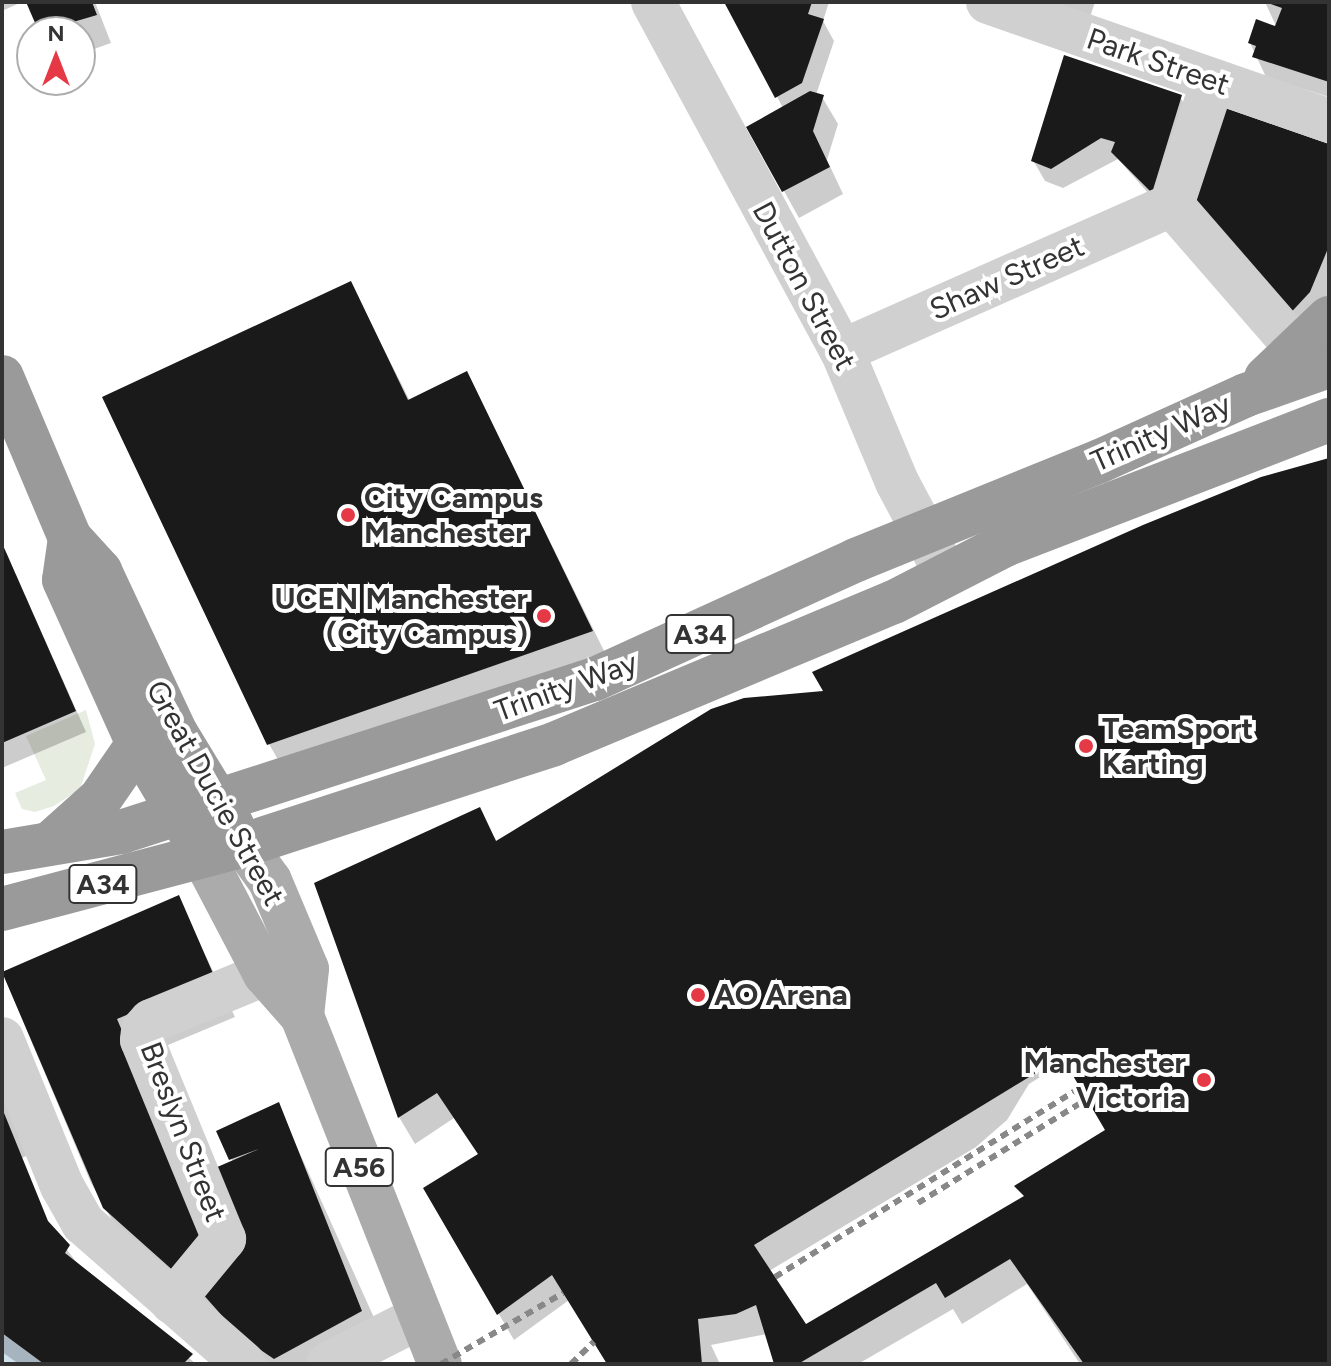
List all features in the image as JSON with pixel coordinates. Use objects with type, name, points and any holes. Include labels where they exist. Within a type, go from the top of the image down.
[{"type":"highway","name":"Trinity Way","points":[[2,852],[121,832],[595,679],[921,532],[1124,452],[1246,395],[1314,358],[1329,318]]},
{"type":"highway","name":"Great Ducie Street","points":[[2,377],[70,538],[100,571],[176,733],[199,808],[203,856]]},
{"type":"highway","name":"Trinity Way","points":[[2,909],[244,845],[582,734],[894,602],[1005,545],[1329,420]]},
{"type":"highway","name":"Great Ducie Street","points":[[70,538],[64,580],[138,744],[199,808],[244,845]]},
{"type":"highway","points":[[731,620],[787,616],[886,575],[917,569],[946,574]]},
{"type":"highway","name":"A34","points":[[53,841],[100,799],[138,744]]},
{"type":"main road","name":"Great Ducie Street","points":[[244,845],[270,881],[307,969],[302,1016]]},
{"type":"main road","name":"Great Ducie Street","points":[[203,856],[265,974],[302,1016],[420,1317]]},
{"type":"main road","name":"A56","points":[[420,1317],[440,1364]]},
{"type":"street","name":"Dutton Street","points":[[653,2],[842,351],[921,532],[946,574]]},
{"type":"street","name":"Park Street","points":[[988,2],[1329,121]]},
{"type":"street","points":[[1213,81],[1172,205],[1314,358]]},
{"type":"street","name":"Shaw Street","points":[[842,351],[1172,205]]},
{"type":"street","name":"Breslyn Street","points":[[172,1302],[224,1239],[142,1040],[143,1030],[151,1021],[265,974]]},
{"type":"street","points":[[2,1039],[72,1208],[93,1233],[244,1364]]},
{"type":"street","points":[[328,1364],[420,1317]]},
{"type":"shaded area","points":[[86,710],[95,744],[80,789],[54,806],[35,812],[22,809],[15,793],[46,780],[26,736]]},
{"type":"water","points":[[2,1333],[44,1364],[2,1364]]},
{"type":"building","points":[[26,2],[92,2],[97,15],[94,16],[32,16]]},
{"type":"building","points":[[724,2],[812,2],[808,14],[824,19],[802,83],[775,98]]},
{"type":"building","points":[[1265,2],[1329,2],[1329,82],[1252,57],[1256,46],[1248,43],[1256,19],[1275,26],[1282,8]]},
{"type":"building","points":[[1064,55],[1182,95],[1152,193],[1111,152],[1115,142],[1101,138],[1051,169],[1031,161]]},
{"type":"building","points":[[810,91],[824,95],[813,131],[830,167],[782,192],[746,127]]},
{"type":"building","points":[[1225,108],[1329,144],[1329,246],[1310,292],[1284,320],[1193,206]]},
{"type":"building","name":"City Campus Manchester","points":[[351,281],[408,400],[467,371],[593,631],[267,745],[102,397]]},
{"type":"building","points":[[1329,458],[1329,1364],[1084,1364],[1010,1259],[945,1298],[936,1283],[798,1364],[774,1364],[756,1305],[736,1314],[698,1319],[702,1364],[607,1364],[552,1275],[497,1315],[423,1188],[478,1154],[437,1093],[398,1118],[314,883],[480,807],[496,841],[711,709],[744,698],[823,691],[812,672],[1143,525],[1261,477]],"holes":[[[1062,1057],[1105,1130],[1014,1186],[1024,1196],[806,1324],[754,1245]]]},
{"type":"building","points":[[2,543],[76,711],[2,743]]},
{"type":"building","points":[[179,895],[215,978],[117,1019],[210,1238],[177,1274],[103,1208],[2,972]]},
{"type":"building","points":[[279,1102],[362,1311],[274,1359],[240,1336],[201,1292],[208,1171],[259,1149],[229,1160],[216,1131]]},
{"type":"building","points":[[2,1108],[48,1221],[70,1245],[65,1253],[193,1354],[183,1364],[44,1364],[2,1333]]},
{"type":"railway","points":[[775,1277],[1080,1088]]},
{"type":"railway","points":[[918,1203],[1087,1099]]},
{"type":"railway","points":[[441,1364],[563,1293]]},
{"type":"railway","points":[[571,1364],[594,1342]]},
{"type":"place","name":"City Campus Manchester","points":[[348,515]]},
{"type":"place","name":"UCEN Manchester (City Campus)","points":[[544,616]]},
{"type":"place","name":"TeamSport Karting","points":[[1086,746]]},
{"type":"place","name":"AO Arena","points":[[698,995]]},
{"type":"place","name":"Manchester Victoria","points":[[1204,1080]]}]
